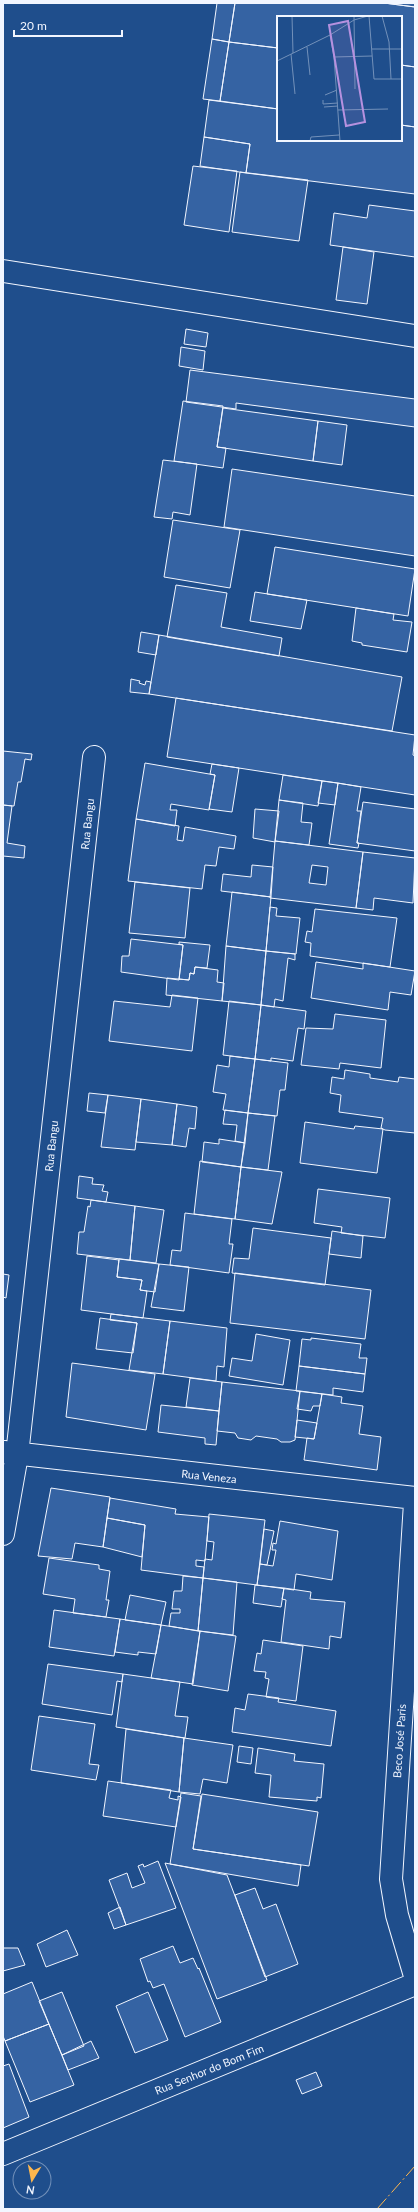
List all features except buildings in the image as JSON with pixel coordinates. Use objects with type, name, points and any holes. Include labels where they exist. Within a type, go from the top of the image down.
[{"type":"street","points":[[3,271],[415,336]]},
{"type":"street","name":"Rua Bangu","points":[[3,1534],[10,1454],[94,758]]},
{"type":"street","name":"Rua Veneza","points":[[10,1454],[415,1498]]},
{"type":"street","name":"Beco José Paris","points":[[415,1503],[390,1879],[397,1915],[415,1976]]},
{"type":"street","name":"Rua Senhor do Bom Fim","points":[[3,2154],[415,1984]]},
{"type":"power","points":[[377,2209],[415,2166]]}]
